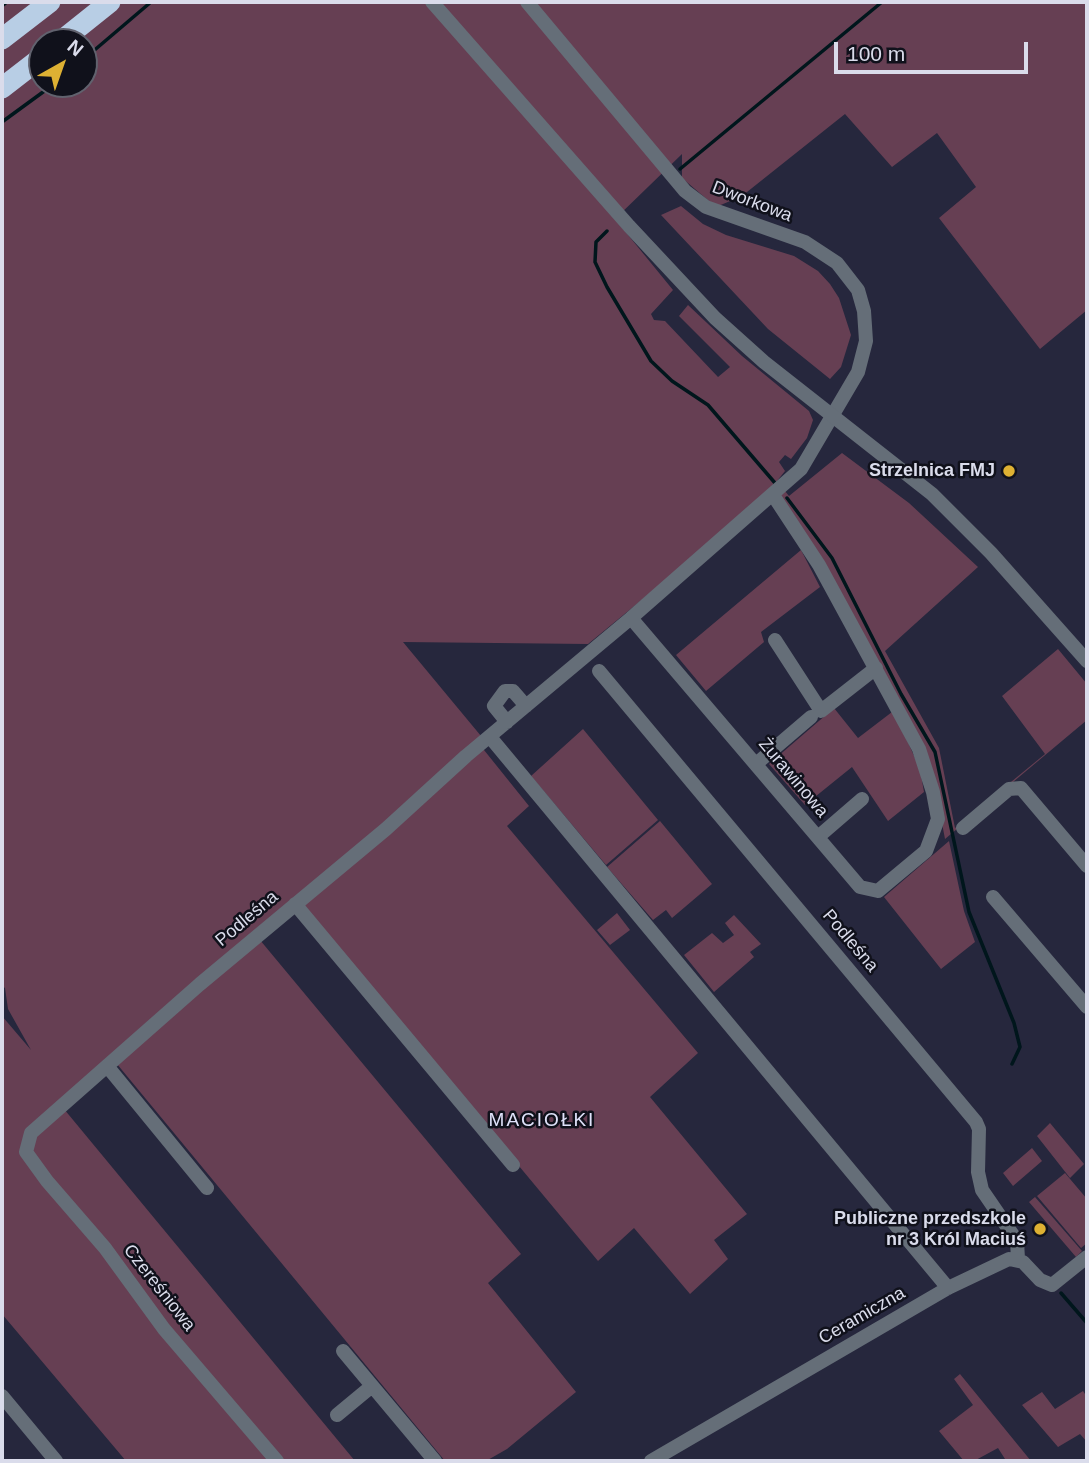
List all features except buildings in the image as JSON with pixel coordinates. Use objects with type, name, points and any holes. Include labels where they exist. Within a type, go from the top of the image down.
[{"type":"highway","points":[[2,39],[50,2]]},
{"type":"highway","points":[[78,28],[110,2]]},
{"type":"highway","points":[[2,88],[28,68]]},
{"type":"street","points":[[432,2],[686,289],[764,362],[900,466],[950,511],[1087,661]]},
{"type":"street","name":"Dworkowa","points":[[527,2],[685,191],[706,207],[819,250],[850,278],[864,311],[866,341],[858,372],[833,415]]},
{"type":"street","name":"Podleśna","points":[[31,1133],[773,495],[801,469],[833,415]]},
{"type":"street","points":[[773,495],[797,527],[876,668],[821,711],[775,640]]},
{"type":"street","name":"Żurawinowa","points":[[631,618],[860,887],[878,891],[926,851],[938,820],[926,767],[876,668]]},
{"type":"street","name":"Podleśna","points":[[599,671],[976,1122],[979,1129],[978,1172],[982,1190],[1017,1241],[1018,1259]]},
{"type":"street","points":[[508,723],[495,706],[496,700],[505,691],[513,691],[526,706]]},
{"type":"street","points":[[756,764],[811,717]]},
{"type":"street","points":[[487,740],[818,1146]]},
{"type":"street","points":[[487,740],[948,1288]]},
{"type":"street","points":[[963,828],[1009,789],[1021,789],[1087,866]]},
{"type":"street","points":[[818,837],[862,799]]},
{"type":"street","points":[[993,897],[1087,1007]]},
{"type":"street","points":[[295,904],[513,1164]]},
{"type":"street","points":[[107,1066],[208,1188]]},
{"type":"street","name":"Czereśniowa","points":[[31,1133],[26,1152],[47,1181],[105,1248],[164,1329],[277,1461]]},
{"type":"street","points":[[1018,1259],[1040,1280],[1052,1285],[1087,1257]]},
{"type":"street","name":"Ceramiczna","points":[[651,1461],[948,1288],[1009,1259],[1018,1259]]},
{"type":"street","points":[[343,1351],[431,1460]]},
{"type":"street","points":[[337,1415],[372,1386]]},
{"type":"street","points":[[2,1396],[56,1461]]},
{"type":"shaded area","points":[[2,2],[1087,2],[1087,310],[1040,349],[939,218],[976,187],[937,133],[892,167],[845,114],[742,196],[716,207],[682,178],[682,154],[615,219],[673,290],[651,314],[654,320],[665,321],[718,377],[730,367],[679,316],[688,305],[742,356],[809,411],[813,420],[807,438],[791,459],[785,455],[779,462],[785,471],[777,481],[789,496],[842,453],[909,503],[978,567],[885,651],[939,748],[955,828],[1045,754],[1002,696],[1058,649],[1087,684],[1087,720],[945,839],[931,766],[809,539],[766,498],[588,644],[403,642],[481,736],[484,750],[529,806],[507,826],[698,1053],[650,1097],[747,1214],[714,1240],[728,1259],[690,1294],[634,1228],[598,1261],[301,904],[260,940],[521,1254],[488,1283],[576,1392],[507,1449],[486,1461],[445,1461],[117,1064],[64,1109],[355,1461],[126,1461],[2,1314],[2,1016],[31,1050],[8,1009],[5,988],[2,986]]},
{"type":"shaded area","points":[[681,206],[703,224],[726,235],[794,256],[818,271],[830,284],[839,298],[851,335],[841,367],[830,379],[768,329],[661,215]]},
{"type":"shaded area","points":[[801,550],[820,587],[761,632],[764,642],[706,691],[676,655]]},
{"type":"shaded area","points":[[834,708],[858,738],[892,712],[906,738],[920,769],[924,792],[888,821],[852,767],[805,805],[769,764]]},
{"type":"shaded area","points":[[583,729],[658,820],[606,865],[531,776]]},
{"type":"shaded area","points":[[660,821],[712,884],[672,918],[666,910],[653,920],[607,867]]},
{"type":"shaded area","points":[[949,841],[964,911],[975,942],[941,969],[884,897]]},
{"type":"shaded area","points":[[617,913],[630,930],[610,945],[597,930]]},
{"type":"shaded area","points":[[734,915],[761,944],[750,952],[754,957],[714,992],[684,955],[712,933],[723,943],[734,935],[725,923]]},
{"type":"shaded area","points":[[1050,1123],[1084,1164],[1070,1178],[1037,1136]]},
{"type":"shaded area","points":[[1032,1148],[1042,1161],[1013,1186],[1003,1173]]},
{"type":"shaded area","points":[[1065,1173],[1087,1199],[1087,1243],[1081,1248],[1037,1196]]},
{"type":"shaded area","points":[[1035,1197],[1082,1251],[1076,1257],[1029,1202]]},
{"type":"shaded area","points":[[960,1374],[1031,1461],[1002,1461],[1005,1459],[998,1448],[974,1461],[964,1461],[939,1431],[973,1405],[954,1379]]},
{"type":"shaded area","points":[[1083,1391],[1087,1397],[1087,1442],[1080,1434],[1058,1447],[1022,1405],[1042,1392],[1055,1409]]},
{"type":"waterway","points":[[2,6],[7,2]]},
{"type":"waterway","points":[[98,47],[151,2]]},
{"type":"waterway","points":[[680,169],[882,2]]},
{"type":"waterway","points":[[2,122],[35,98]]},
{"type":"waterway","points":[[607,231],[596,242],[595,262],[651,361],[672,381],[708,405],[775,483]]},
{"type":"waterway","points":[[787,498],[832,558],[901,694],[935,752],[969,912],[1014,1023],[1020,1047],[1012,1064]]},
{"type":"waterway","points":[[1061,1293],[1087,1323]]},
{"type":"place","name":"Strzelnica FMJ","points":[[1009,471]]},
{"type":"place","name":"Publiczne przedszkole nr 3 Król Maciuś","points":[[1040,1229]]},
{"type":"district","name":"MACIOŁKI","points":[[542,1121]]}]
